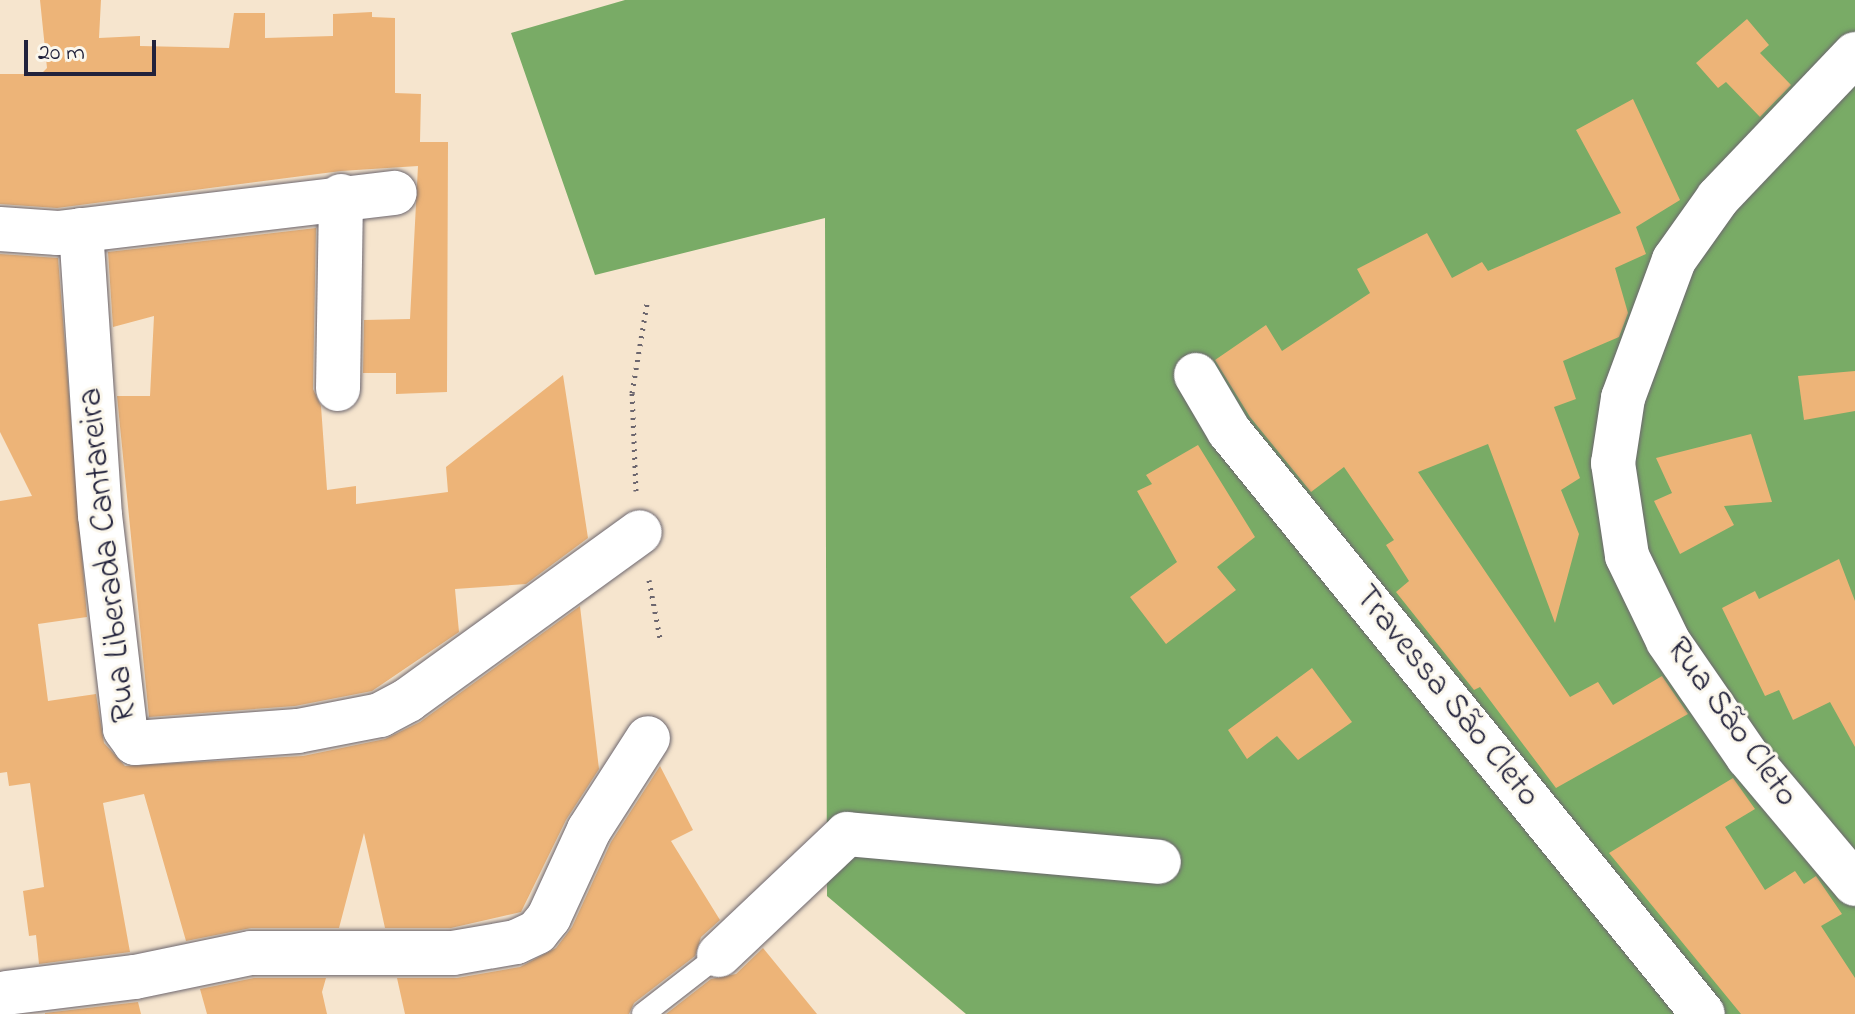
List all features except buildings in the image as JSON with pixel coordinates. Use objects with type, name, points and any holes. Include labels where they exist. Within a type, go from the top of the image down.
[{"type":"street","name":"Rua São Cleto","points":[[1855,54],[1718,198],[1674,260],[1623,398],[1613,463],[1627,556],[1668,641],[1748,757],[1855,884]]},
{"type":"street","points":[[0,229],[81,230],[341,196],[395,193]]},
{"type":"street","points":[[338,389],[341,196]]},
{"type":"street","name":"Rua Liberada Cantareira","points":[[81,230],[100,515],[125,729],[135,743],[298,731],[380,715],[408,700],[640,532]]},
{"type":"street","name":"Travessa São Cleto","points":[[1196,375],[1229,431],[1703,1014]]},
{"type":"street","points":[[5,989],[135,977],[251,953],[453,953],[516,942],[537,932],[549,917],[595,818],[648,738]]},
{"type":"street","points":[[719,955],[847,834],[1159,862]]},
{"type":"lane","points":[[643,1014],[719,955]]},
{"type":"path","points":[[647,303],[632,393],[640,532],[660,638]]},
{"type":"green space","points":[[625,0],[1855,0],[1855,1014],[966,1014],[827,896],[825,218],[595,275],[511,33]]}]
